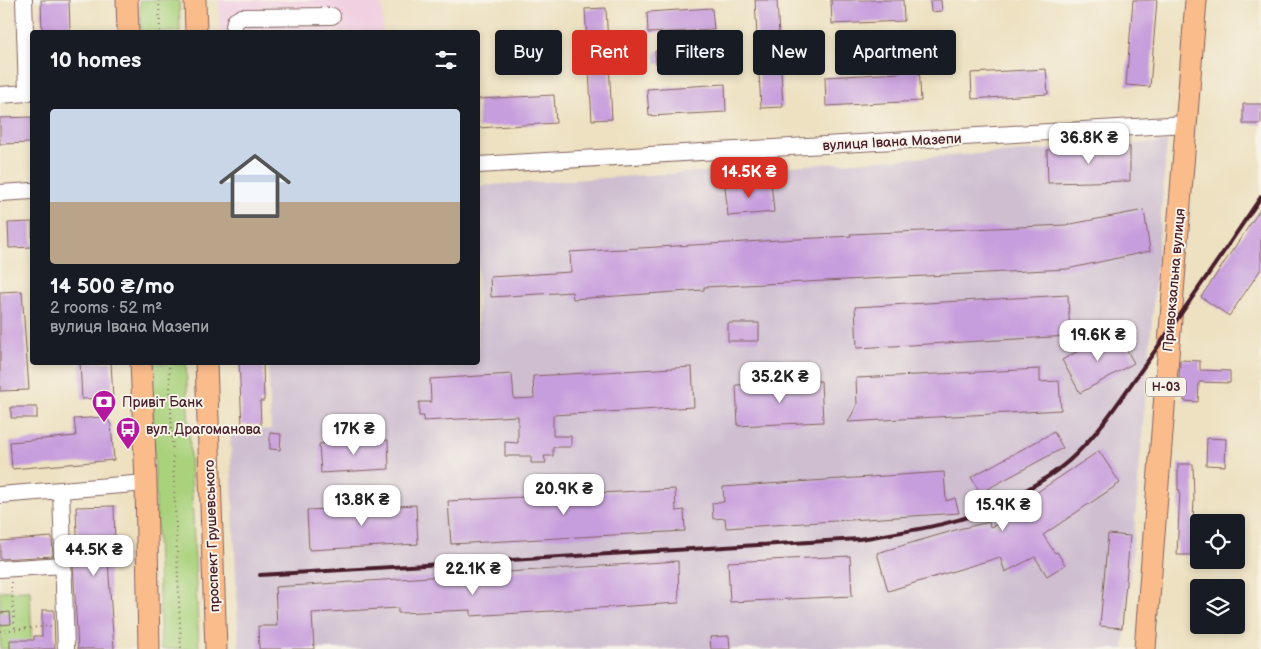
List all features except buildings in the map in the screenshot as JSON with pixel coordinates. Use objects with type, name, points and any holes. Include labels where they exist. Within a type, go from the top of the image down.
[{"type":"main road","points":[[127,0],[128,30]]},
{"type":"main road","points":[[195,0],[196,30]]},
{"type":"main road","name":"Привокзальна вулиця","points":[[1145,649],[1196,0]]},
{"type":"main road","points":[[141,365],[146,483],[148,649]]},
{"type":"main road","name":"проспект Грушевського","points":[[206,365],[216,649]]},
{"type":"street","points":[[0,95],[27,93],[24,0]]},
{"type":"street","points":[[233,30],[235,21],[242,16],[332,16]]},
{"type":"street","name":"вулиця Івана Мазепи","points":[[480,165],[1186,124]]},
{"type":"street","points":[[0,193],[30,191]]},
{"type":"street","points":[[0,495],[146,483]]},
{"type":"street","points":[[61,490],[66,649]]},
{"type":"street","points":[[5,569],[63,565]]},
{"type":"path","points":[[159,0],[160,30]]},
{"type":"path","points":[[169,365],[180,649]]},
{"type":"path","points":[[5,569],[15,629]]},
{"type":"path","points":[[0,631],[65,624]]},
{"type":"shaded area","points":[[219,0],[382,0],[383,30],[220,30]]},
{"type":"shaded area","points":[[1167,142],[1124,649],[239,649],[230,431],[271,429],[268,365],[480,365],[480,186]]},
{"type":"green space","points":[[140,0],[179,0],[180,30],[141,30]]},
{"type":"green space","points":[[151,365],[186,365],[199,649],[161,649]]},
{"type":"green space","points":[[30,590],[32,649],[0,649],[0,591]]},
{"type":"railway","points":[[260,575],[859,539],[934,526],[971,516],[1006,501],[1042,481],[1068,462],[1084,445],[1118,402],[1261,197]]},
{"type":"place","name":"Привіт Банк","points":[[104,423]]},
{"type":"place","name":"вул. Драгоманова","points":[[128,450]]}]
